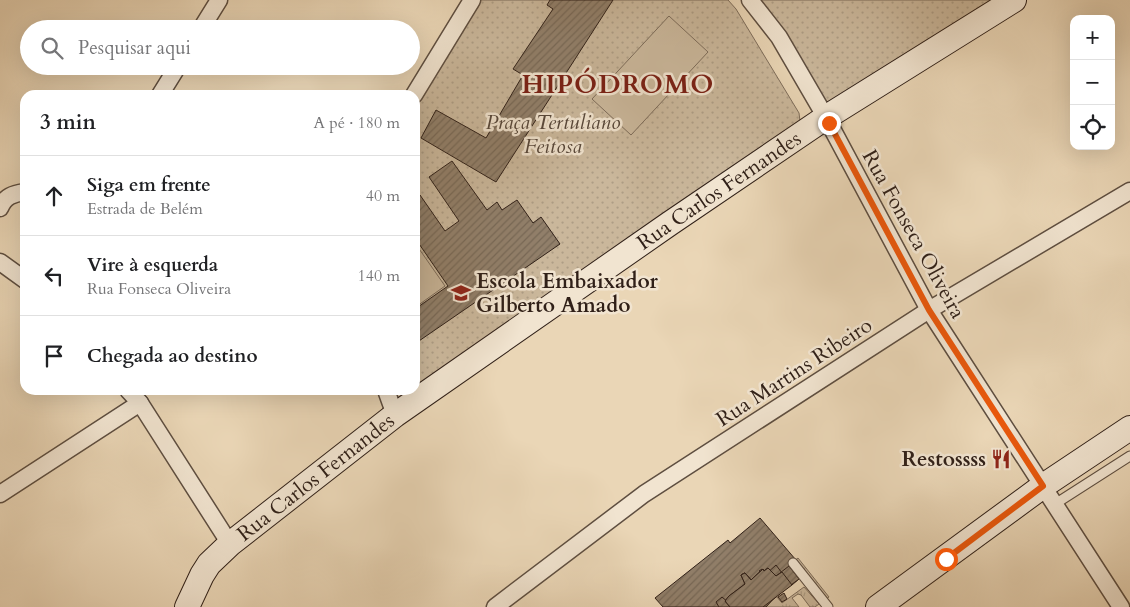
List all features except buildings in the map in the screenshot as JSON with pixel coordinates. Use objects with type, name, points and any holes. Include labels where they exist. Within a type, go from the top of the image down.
[{"type":"street","points":[[207,20],[219,0]]},
{"type":"street","points":[[417,90],[472,0]]},
{"type":"street","name":"Rua Fonseca Oliveira","points":[[750,0],[779,37],[929,310],[1120,607]]},
{"type":"street","name":"Rua Carlos Fernandes","points":[[187,607],[206,570],[230,544],[395,415],[825,118],[1014,0]]},
{"type":"street","points":[[163,90],[172,75]]},
{"type":"street","name":"Rua Martins Ribeiro","points":[[495,607],[644,494],[929,310],[1130,191]]},
{"type":"street","points":[[0,208],[4,200],[11,195],[20,193]]},
{"type":"street","points":[[0,262],[20,276]]},
{"type":"street","points":[[132,395],[140,404],[230,544]]},
{"type":"street","points":[[388,395],[395,415]]},
{"type":"street","points":[[0,494],[140,404]]},
{"type":"street","points":[[878,607],[1049,495],[1130,428]]},
{"type":"lane","points":[[1049,495],[1130,456]]},
{"type":"lane","points":[[793,563],[828,607]]},
{"type":"green space","name":"Praça Tertuliano Feitosa","points":[[479,0],[728,0],[736,9],[799,113],[800,121],[420,387],[420,95]]},
{"type":"green space","points":[[755,0],[1001,0],[829,102],[824,101]]},
{"type":"green space","points":[[669,16],[708,52],[631,135],[592,99]]},
{"type":"green space","points":[[420,250],[445,286],[420,304]]},
{"type":"green space","points":[[798,558],[829,597],[825,600],[793,562]]},
{"type":"green space","points":[[804,587],[819,604],[815,607],[810,607],[801,595],[798,594],[792,598],[799,607],[766,607],[776,596],[782,603]]},
{"type":"place","name":"Escola Embaixador Gilberto Amado","points":[[461,293]]},
{"type":"place","name":"Restossss","points":[[1001,459]]},
{"type":"district","name":"HIPÓDROMO","points":[[618,84]]},
{"type":"route","points":[[829,123],[929,310],[1043,486],[946,559]]}]
